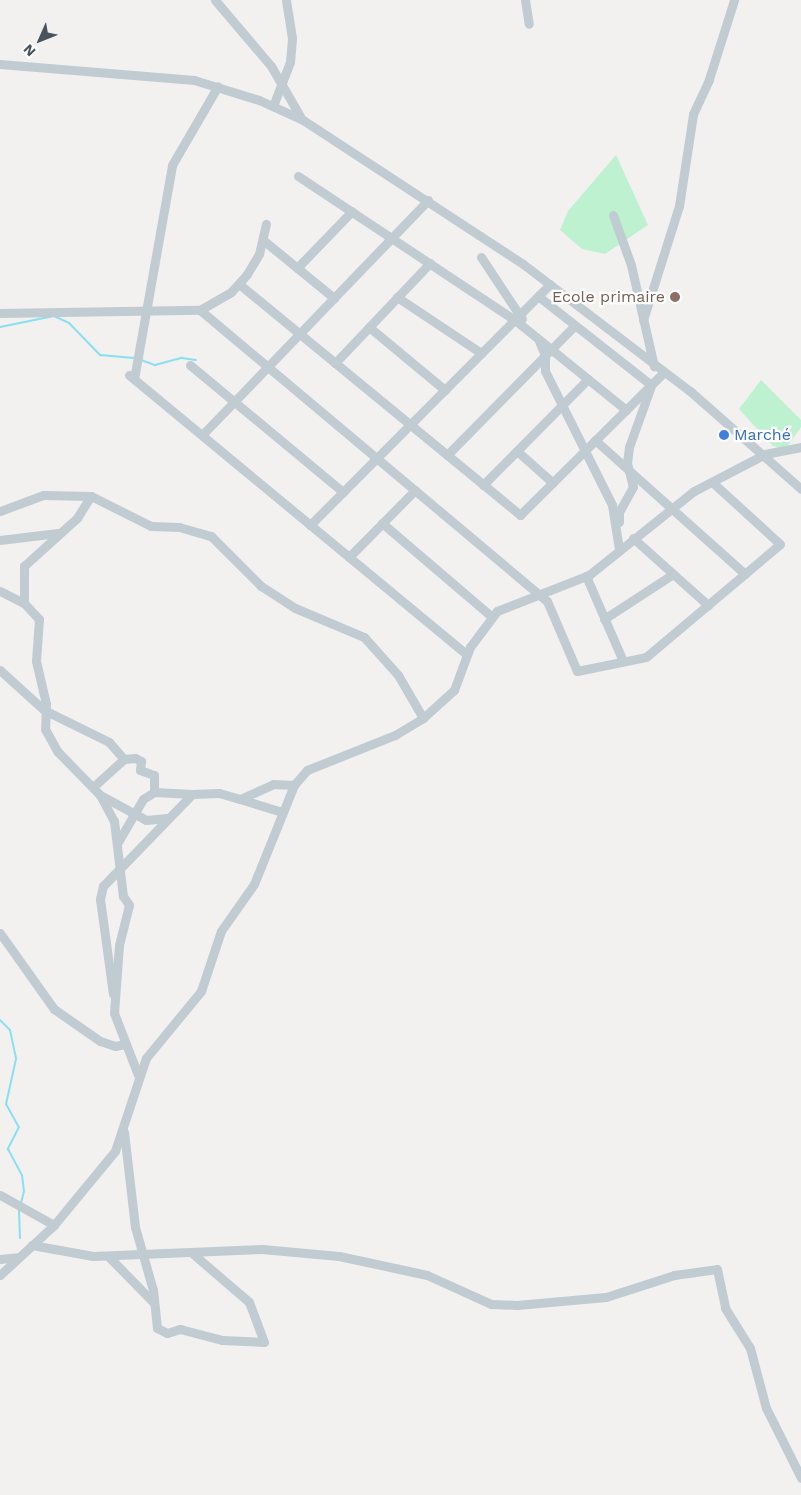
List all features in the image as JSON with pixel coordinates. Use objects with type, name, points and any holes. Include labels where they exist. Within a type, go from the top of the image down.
[{"type":"street","points":[[215,0],[271,66],[303,120]]},
{"type":"street","points":[[273,106],[290,62],[292,38],[286,0]]},
{"type":"street","points":[[525,0],[529,24]]},
{"type":"street","points":[[643,320],[678,206],[693,114],[709,79],[734,0]]},
{"type":"street","points":[[0,64],[187,79],[218,86],[273,106],[303,120],[428,200],[550,284],[664,372],[765,454],[801,489]]},
{"type":"street","points":[[218,86],[172,165],[146,313],[132,377],[466,654]]},
{"type":"street","points":[[298,176],[430,263],[517,317]]},
{"type":"street","points":[[202,435],[428,200]]},
{"type":"street","points":[[297,268],[352,211]]},
{"type":"street","points":[[613,215],[631,265],[654,365],[651,385],[630,447],[627,463],[631,472],[633,487],[619,512],[620,549]]},
{"type":"street","points":[[0,313],[146,313],[200,310],[239,284],[263,240],[266,224]]},
{"type":"street","points":[[263,240],[334,298]]},
{"type":"street","points":[[481,257],[517,317],[548,352],[588,379],[626,410]]},
{"type":"street","points":[[335,363],[430,263]]},
{"type":"street","points":[[239,284],[520,515],[664,372]]},
{"type":"street","points":[[310,525],[550,284]]},
{"type":"street","points":[[538,296],[651,385]]},
{"type":"street","points":[[397,297],[482,353]]},
{"type":"street","points":[[200,310],[547,600],[577,671],[646,657],[780,544],[712,482]]},
{"type":"street","points":[[447,455],[575,325]]},
{"type":"street","points":[[369,328],[444,390]]},
{"type":"street","points":[[548,352],[545,371],[612,505],[618,527]]},
{"type":"street","points":[[190,365],[343,492]]},
{"type":"street","points":[[483,485],[588,379]]},
{"type":"street","points":[[596,440],[745,574]]},
{"type":"street","points":[[0,1274],[54,1225],[105,1167],[124,1132],[138,1075],[152,1049],[185,1015],[201,991],[220,931],[254,884],[294,785],[312,767],[390,738],[423,718],[454,690],[466,654],[491,616],[539,594],[586,576],[671,508],[712,482],[765,454],[801,447]]},
{"type":"street","points":[[517,451],[553,483]]},
{"type":"street","points":[[349,557],[415,490]]},
{"type":"street","points":[[0,511],[43,495],[91,496],[151,526],[173,526],[211,536],[261,586],[295,608],[364,637],[398,675],[423,718]]},
{"type":"street","points":[[24,603],[24,566],[58,533],[77,518],[91,496]]},
{"type":"street","points":[[382,523],[491,616]]},
{"type":"street","points":[[0,540],[58,533]]},
{"type":"street","points":[[633,538],[708,605]]},
{"type":"street","points":[[604,618],[673,574]]},
{"type":"street","points":[[586,576],[623,661]]},
{"type":"street","points":[[0,591],[24,603],[40,623],[36,661],[44,710],[45,729],[52,744],[93,787],[110,810],[118,842],[123,896],[129,905],[119,945],[115,1020],[138,1075]]},
{"type":"street","points":[[0,670],[44,710],[110,742],[124,759]]},
{"type":"street","points":[[93,787],[124,759],[138,759],[140,770],[152,772],[154,792]]},
{"type":"street","points":[[240,799],[274,784],[294,785]]},
{"type":"street","points":[[118,842],[131,814],[154,792],[219,793],[282,812]]},
{"type":"street","points":[[115,1003],[100,899],[103,886],[120,872],[192,794]]},
{"type":"street","points":[[100,795],[131,814],[146,820],[168,818]]},
{"type":"street","points":[[0,933],[54,1009],[100,1041],[115,1046],[125,1044]]},
{"type":"street","points":[[124,1132],[135,1227],[144,1255],[154,1303],[155,1324],[161,1331],[178,1328],[222,1340],[264,1342],[249,1302],[192,1253]]},
{"type":"street","points":[[0,1195],[54,1225]]},
{"type":"street","points":[[32,1245],[108,1256],[262,1249],[374,1262],[427,1275],[491,1304],[508,1305],[606,1297],[674,1275],[717,1269],[725,1308],[750,1348],[766,1408],[801,1478]]},
{"type":"street","points":[[1,1258],[19,1256]]},
{"type":"street","points":[[108,1256],[154,1303]]},
{"type":"green space","points":[[616,155],[648,225],[605,254],[582,249],[560,230],[568,211]]},
{"type":"green space","points":[[761,380],[801,420],[801,427],[785,450],[773,446],[739,409]]},
{"type":"waterway","points":[[0,327],[54,316],[69,323],[100,355],[134,358]]},
{"type":"waterway","points":[[141,360],[155,365],[182,358],[196,360]]},
{"type":"waterway","points":[[0,1020],[10,1030],[16,1059],[6,1104],[19,1127],[8,1149],[22,1175],[24,1191],[21,1203]]},
{"type":"waterway","points":[[19,1210],[20,1238]]},
{"type":"place","name":"Ecole primaire","points":[[675,297]]},
{"type":"place","name":"Marché","points":[[724,435]]}]
